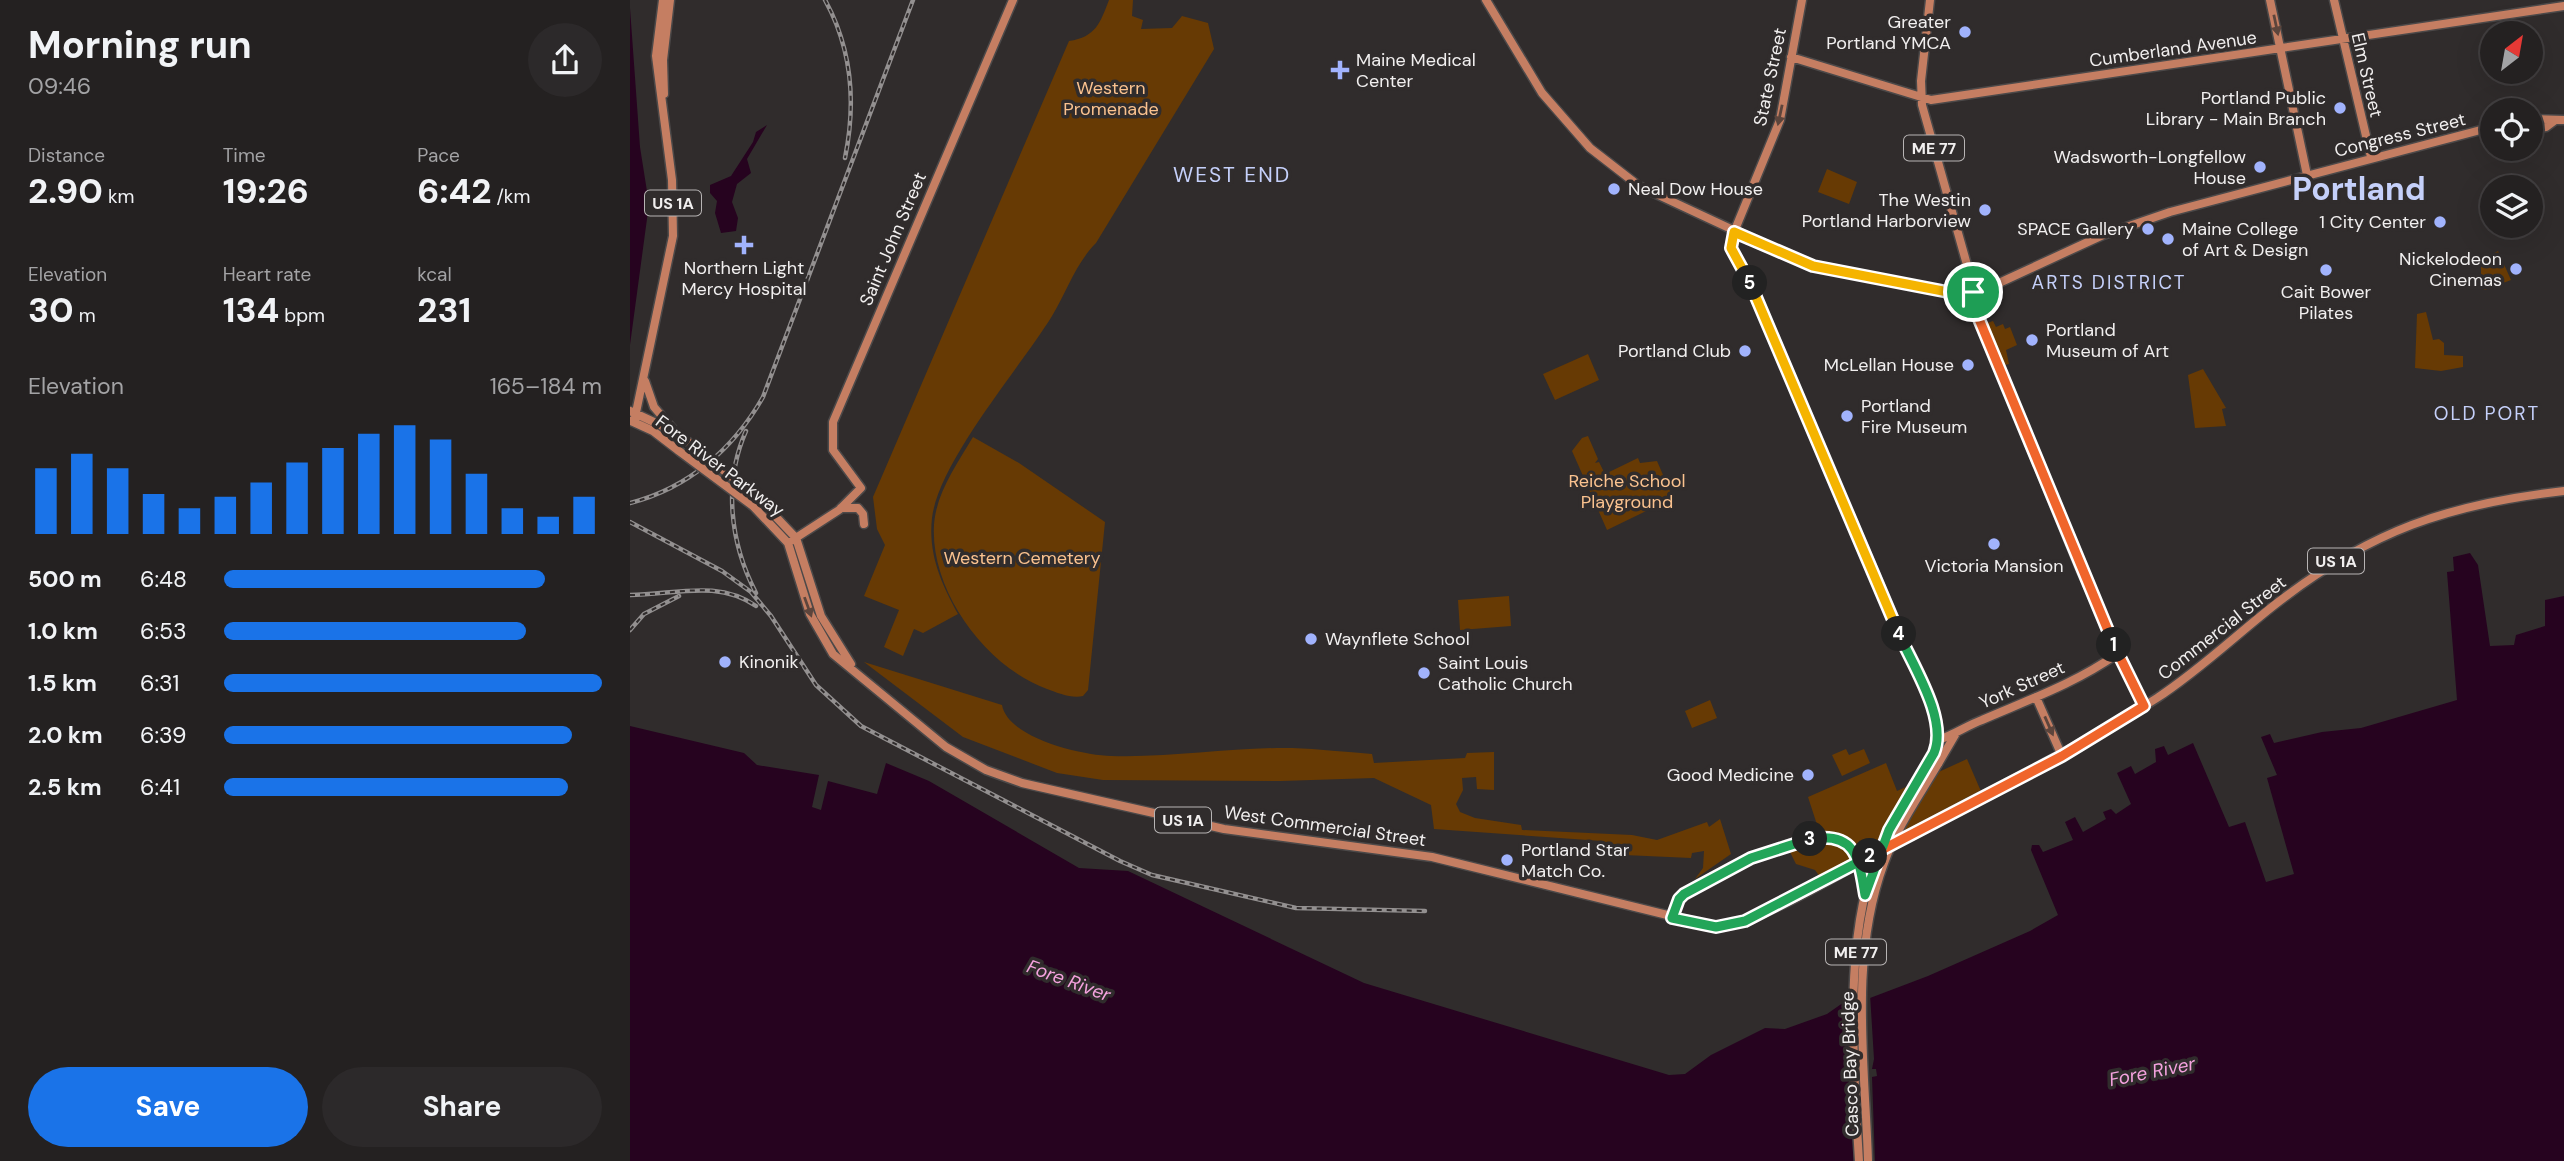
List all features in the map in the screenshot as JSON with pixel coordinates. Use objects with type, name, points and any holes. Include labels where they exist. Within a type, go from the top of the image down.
[{"type":"main road","name":"Fore River Parkway","points":[[663,0],[656,56],[672,180],[673,236],[645,375],[632,421],[653,431],[756,503]]},
{"type":"main road","name":"Fore River Parkway","points":[[666,127],[663,60],[670,0]]},
{"type":"main road","name":"Saint John Street","points":[[841,508],[860,488],[833,450],[833,422],[1013,0]]},
{"type":"main road","name":"Congress Street","points":[[1486,0],[1538,87],[1599,156],[1646,190],[1813,266],[1948,292],[1973,292],[2130,225],[2371,157],[2480,132]]},
{"type":"main road","name":"State Street","points":[[1734,232],[1778,126],[1802,0]]},
{"type":"main road","name":"ME 77","points":[[1930,0],[1921,97],[1973,292],[1974,307],[2117,654]]},
{"type":"main road","points":[[2270,0],[2307,176]]},
{"type":"main road","name":"Elm Street","points":[[2334,0],[2371,157]]},
{"type":"main road","name":"Cumberland Avenue","points":[[1791,57],[1931,100],[2564,6]]},
{"type":"main road","points":[[2543,118],[2564,120]]},
{"type":"main road","points":[[2543,127],[2554,121]]},
{"type":"main road","name":"ME 77","points":[[1734,232],[1731,243],[1734,257],[1746,274],[1936,716],[1938,740]]},
{"type":"main road","name":"US 1A","points":[[645,375],[646,391],[654,407],[678,435]]},
{"type":"main road","points":[[633,412],[678,435]]},
{"type":"main road","name":"Fore River Parkway","points":[[678,435],[756,503],[792,540]]},
{"type":"main road","name":"Commercial Street","points":[[1726,926],[1745,921],[1808,890],[2062,756],[2189,676],[2309,580],[2382,535],[2471,507],[2564,491]]},
{"type":"main road","points":[[792,540],[841,508],[858,508],[863,514],[864,524]]},
{"type":"main road","name":"West Commercial Street","points":[[792,540],[818,631],[832,654],[960,756],[986,770],[1022,783],[1233,830],[1432,857],[1705,926],[1726,926]]},
{"type":"main road","points":[[2117,654],[2144,706]]},
{"type":"main road","name":"York Street","points":[[1938,740],[1955,735],[1974,723],[2082,676],[2117,654]]},
{"type":"main road","points":[[2036,697],[2062,756]]},
{"type":"main road","points":[[1936,716],[1946,731],[1955,735]]},
{"type":"main road","name":"Casco Bay Bridge","points":[[1859,1161],[1855,966],[1865,895],[1889,830],[1955,735]]},
{"type":"main road","name":"Casco Bay Bridge","points":[[1868,1161],[1863,974],[1868,917],[1891,844],[1935,761],[1938,740]]},
{"type":"main road","points":[[1672,918],[1679,899],[1684,894],[1746,861],[1786,845],[1825,837],[1843,843],[1854,852],[1861,864],[1865,895]]},
{"type":"green space","name":"Western Promenade","points":[[1109,0],[1133,0],[1132,16],[1143,20],[1141,29],[1172,28],[1182,16],[1208,23],[1214,49],[1096,243],[1077,268],[1052,316],[983,415],[949,470],[938,495],[931,531],[934,556],[941,579],[958,614],[923,633],[914,629],[903,656],[884,647],[899,610],[864,596],[885,545],[877,529],[873,497],[1069,41],[1085,36],[1096,28]]},
{"type":"green space","points":[[1827,169],[1857,182],[1849,204],[1818,192]]},
{"type":"green space","points":[[2498,251],[2511,280],[2485,290],[2481,286],[2481,261]]},
{"type":"green space","points":[[2426,312],[2433,340],[2439,339],[2444,343],[2444,355],[2463,356],[2463,367],[2441,371],[2415,368],[2417,314]]},
{"type":"green space","points":[[1993,321],[1996,327],[2003,324],[2005,329],[2010,327],[2017,345],[2006,350],[2009,364],[2005,365],[1987,323]]},
{"type":"green space","points":[[1588,354],[1599,380],[1555,400],[1543,374]]},
{"type":"green space","points":[[2203,369],[2226,408],[2222,409],[2226,426],[2195,428],[2188,375]]},
{"type":"green space","name":"Reiche School Playground","points":[[1588,436],[1598,459],[1595,463],[1599,462],[1605,474],[1638,458],[1640,463],[1657,461],[1673,498],[1607,530],[1572,451],[1582,438]]},
{"type":"green space","name":"Western Cemetery","points":[[973,437],[1019,463],[1105,522],[1088,690],[1083,696],[1070,696],[1047,689],[1024,678],[1003,663],[983,645],[966,624],[941,575],[935,550],[936,513],[948,479]]},
{"type":"green space","points":[[1509,596],[1511,626],[1460,630],[1458,600]]},
{"type":"green space","points":[[864,662],[1002,705],[1007,717],[1031,735],[1065,748],[1098,755],[1157,755],[1292,748],[1372,754],[1374,763],[1465,758],[1467,753],[1494,752],[1494,790],[1477,789],[1476,777],[1462,778],[1463,790],[1456,804],[1460,812],[1475,818],[1521,825],[1522,830],[1632,835],[1657,840],[1707,822],[1709,827],[1720,819],[1731,854],[1695,879],[1703,868],[1704,851],[1692,853],[1691,858],[1602,854],[1602,841],[1434,829],[1431,805],[1374,778],[1281,781],[1103,780],[1057,773],[963,737]]},
{"type":"green space","points":[[1710,700],[1717,718],[1692,728],[1685,711]]},
{"type":"green space","points":[[1846,749],[1849,755],[1864,749],[1870,763],[1842,776],[1832,755]]},
{"type":"green space","points":[[1967,759],[1983,796],[1823,881],[1815,870],[1796,864],[1788,848],[1822,840],[1808,797],[1886,763],[1897,791]]},
{"type":"water","points":[[630,8],[640,147],[649,204],[630,345]]},
{"type":"water","points":[[767,125],[747,159],[751,173],[737,184],[732,202],[738,218],[736,231],[721,233],[715,213],[717,201],[710,193],[710,185],[731,176],[753,142],[756,132]]},
{"type":"water","name":"Fore River","points":[[2470,553],[2478,565],[2490,646],[2514,645],[2516,635],[2545,626],[2545,600],[2564,596],[2564,1161],[630,1161],[630,726],[744,753],[757,765],[819,775],[812,807],[821,810],[828,781],[877,794],[886,763],[929,781],[1079,868],[1128,871],[1364,983],[1669,1075],[1685,1074],[1711,1055],[1765,1028],[1785,1029],[1827,1014],[1847,1000],[1870,998],[1928,976],[2030,931],[2058,915],[2031,850],[2032,845],[2039,845],[2043,852],[2073,840],[2065,822],[2075,817],[2083,832],[2106,819],[2103,812],[2111,809],[2116,814],[2131,804],[2117,773],[2131,766],[2135,774],[2156,762],[2155,749],[2164,746],[2168,755],[2193,743],[2229,827],[2245,822],[2266,882],[2294,874],[2267,778],[2277,775],[2261,737],[2270,734],[2274,743],[2322,732],[2361,728],[2457,700],[2447,572],[2454,571],[2453,557]]},
{"type":"pier","points":[[1870,994],[1874,1059],[1872,1069],[1876,1069],[1877,1076],[1872,1077],[1875,1161],[1854,1161],[1847,997]]},
{"type":"railway","points":[[825,0],[841,38],[849,77],[851,97],[845,158]]},
{"type":"railway","points":[[630,503],[672,487],[708,463],[738,433],[763,397],[913,0]]},
{"type":"railway","points":[[746,431],[734,471],[733,513],[740,554],[756,593]]},
{"type":"railway","points":[[630,522],[722,571],[751,592],[771,616],[816,685],[861,726],[1120,861],[1152,875],[1296,908],[1425,911]]},
{"type":"railway","points":[[630,595],[711,591],[726,593],[756,606]]},
{"type":"railway","points":[[630,630],[644,614],[679,596]]},
{"type":"place","name":"Greater Portland YMCA","points":[[1965,32]]},
{"type":"place","name":"Maine Medical Center","points":[[1340,70]]},
{"type":"place","name":"Portland Public Library - Main Branch","points":[[2340,108]]},
{"type":"place","name":"Wadsworth-Longfellow House","points":[[2260,167]]},
{"type":"place","name":"Neal Dow House","points":[[1614,189]]},
{"type":"place","name":"The Westin Portland Harborview","points":[[1985,210]]},
{"type":"place","name":"1 City Center","points":[[2440,222]]},
{"type":"place","name":"SPACE Gallery","points":[[2148,229]]},
{"type":"place","name":"Maine College of Art & Design","points":[[2168,239]]},
{"type":"place","name":"Northern Light Mercy Hospital","points":[[744,245]]},
{"type":"place","name":"Nickelodeon Cinemas","points":[[2516,269]]},
{"type":"place","name":"Cait Bower Pilates","points":[[2326,270]]},
{"type":"place","name":"Portland Museum of Art","points":[[2032,340]]},
{"type":"place","name":"Portland Club","points":[[1745,351]]},
{"type":"place","name":"McLellan House","points":[[1968,365]]},
{"type":"place","name":"Portland Fire Museum","points":[[1847,416]]},
{"type":"place","name":"Victoria Mansion","points":[[1994,544]]},
{"type":"place","name":"Waynflete School","points":[[1311,639]]},
{"type":"place","name":"Kinonik","points":[[725,662]]},
{"type":"place","name":"Saint Louis Catholic Church","points":[[1424,673]]},
{"type":"place","name":"Good Medicine","points":[[1808,775]]},
{"type":"place","name":"Portland Star Match Co.","points":[[1507,860]]},
{"type":"district","name":"WEST END","points":[[1232,175]]},
{"type":"district","name":"Portland","points":[[2359,189]]},
{"type":"district","name":"ARTS DISTRICT","points":[[2109,282]]},
{"type":"district","name":"OLD PORT","points":[[2487,413]]},
{"type":"route","points":[[1973,292],[1948,292],[1813,266],[1734,232],[1731,248],[1734,257],[1746,274],[1884,601],[1936,716],[1938,740],[1931,759],[1889,830],[1880,851],[1875,863],[1865,895],[1863,869],[1861,864],[1857,856],[1851,848],[1825,837],[1805,839],[1751,858],[1684,894],[1675,906],[1672,918],[1716,927],[1745,921],[1808,890],[1845,870],[1866,859],[1903,838],[1934,821],[2062,756],[2144,706],[2117,654],[2081,570],[1974,307],[1973,292]]}]
